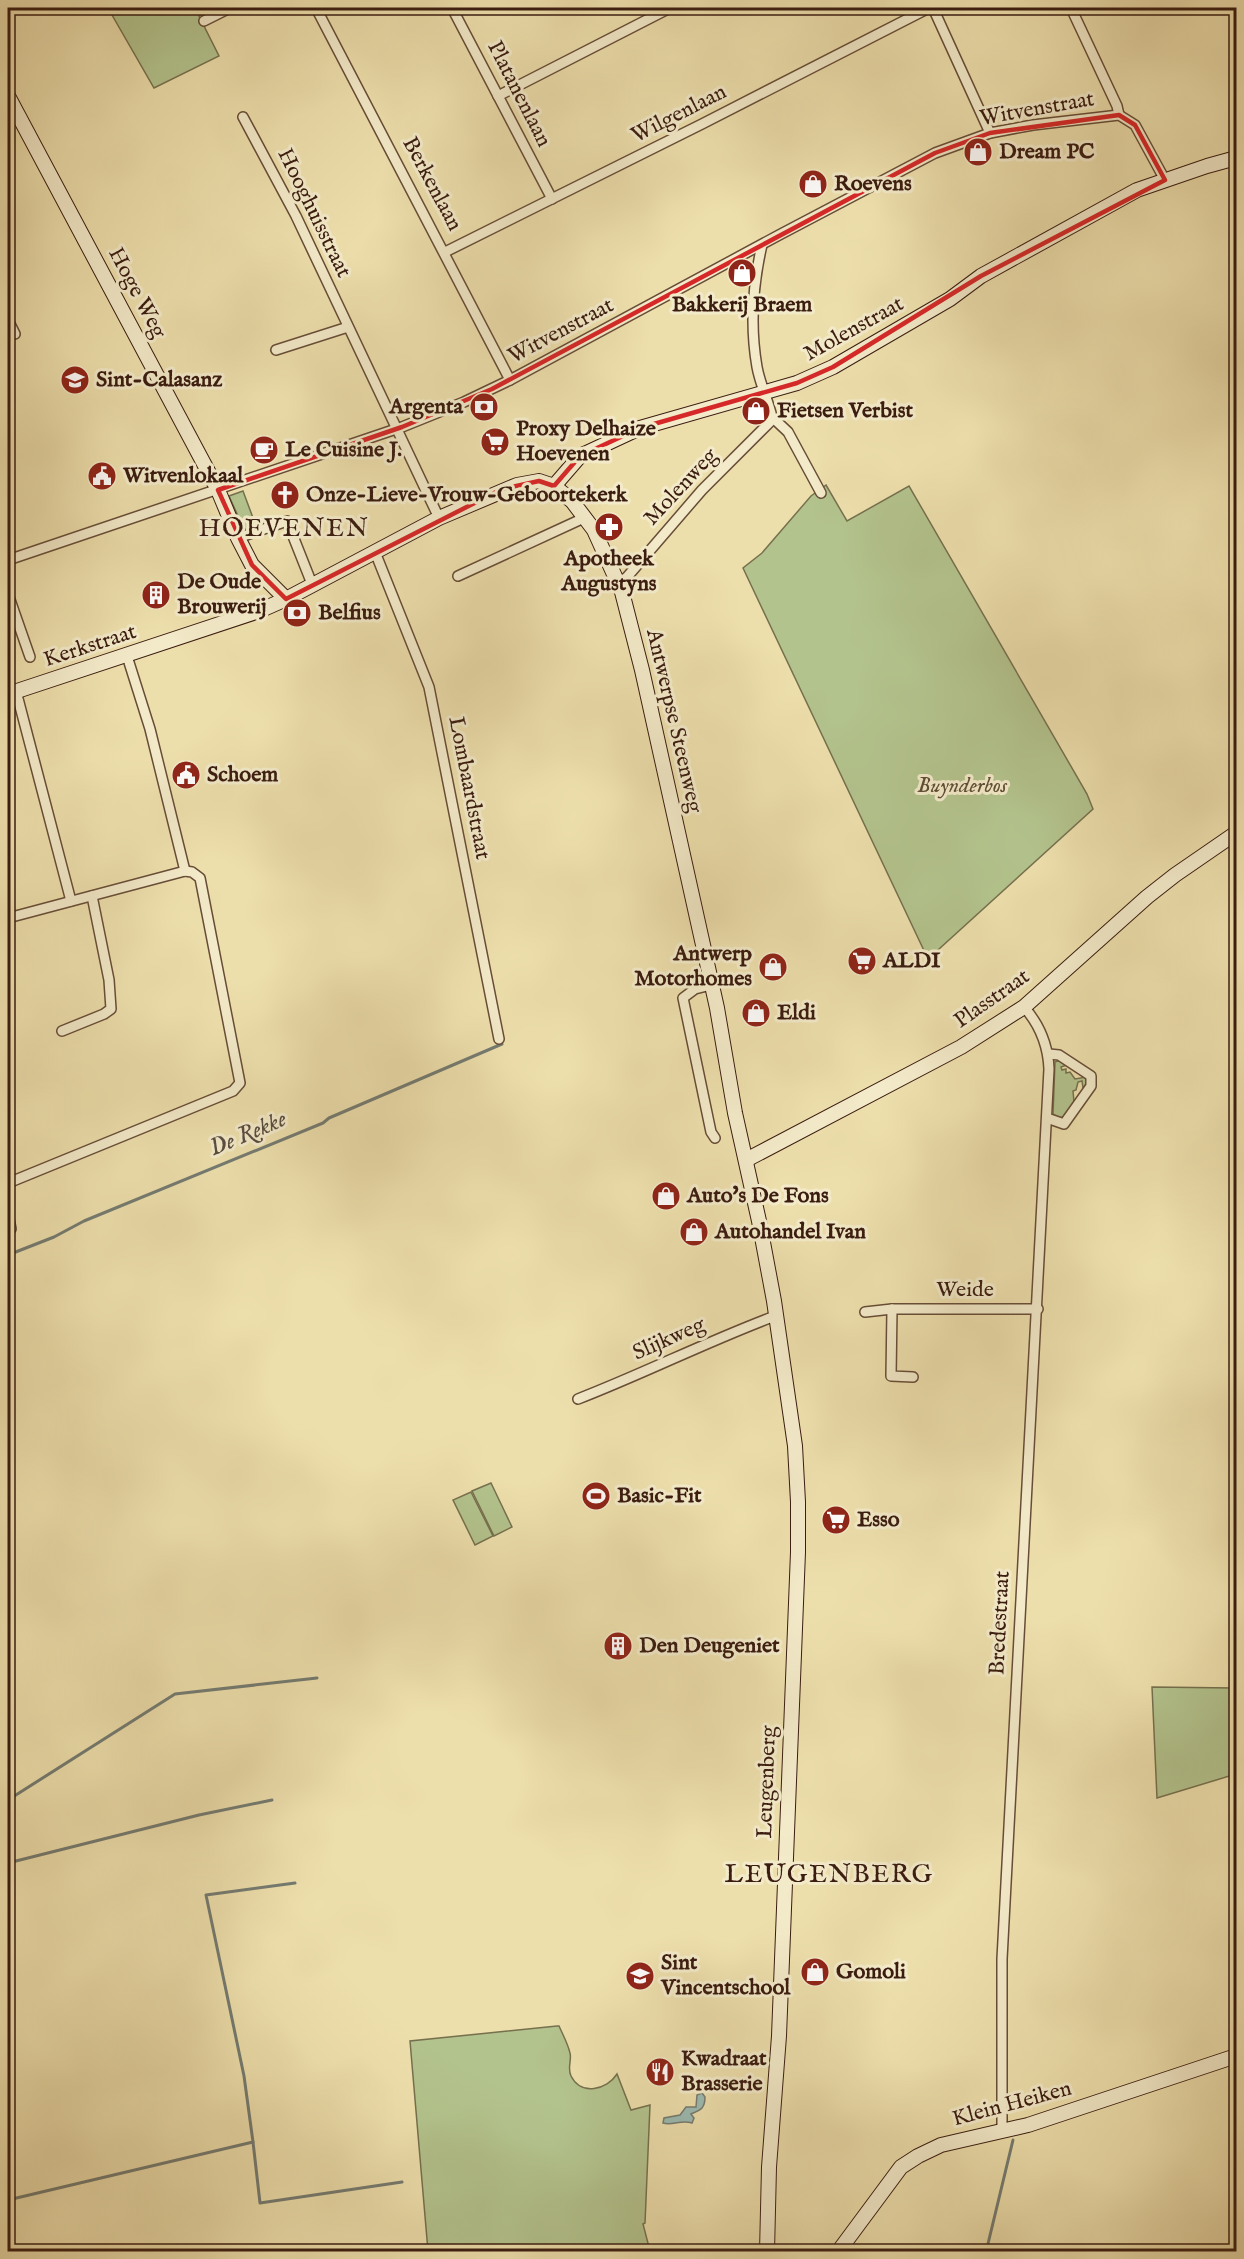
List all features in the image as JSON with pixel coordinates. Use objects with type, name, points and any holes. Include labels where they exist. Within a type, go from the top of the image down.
[{"type":"street","points":[[204,21],[230,8]]},
{"type":"street","name":"Berkenlaan","points":[[316,8],[510,380]]},
{"type":"street","name":"Platanenlaan","points":[[452,8],[552,199]]},
{"type":"street","points":[[498,96],[670,8]]},
{"type":"street","points":[[931,8],[990,133]]},
{"type":"street","name":"Wilgenlaan","points":[[445,252],[931,8]]},
{"type":"street","points":[[1071,8],[1117,106],[1119,115],[1135,125],[1165,180]]},
{"type":"street","name":"Hoge Weg","points":[[8,96],[218,490],[252,565],[286,599]]},
{"type":"street","name":"Witvenstraat","points":[[8,560],[395,429],[464,402],[510,380],[935,153],[990,133],[1034,125],[1119,115]]},
{"type":"street","name":"Hooghuisstraat","points":[[243,117],[296,216],[439,518]]},
{"type":"street","name":"Molenstraat","points":[[554,486],[580,456],[640,428],[797,383],[833,367],[950,299],[981,276],[1137,190],[1236,158]]},
{"type":"street","points":[[762,245],[755,276],[753,299],[757,367],[772,417],[788,432],[821,493]]},
{"type":"street","points":[[8,320],[15,334]]},
{"type":"street","points":[[276,350],[348,327]]},
{"type":"street","name":"Molenweg","points":[[618,583],[627,577],[702,490],[770,422],[772,417]]},
{"type":"street","name":"Kerkstraat","points":[[12,693],[259,611],[439,518],[517,484],[539,482],[554,486]]},
{"type":"street","name":"Antwerpse Steenweg","points":[[554,486],[564,492],[586,517],[618,583],[642,670],[711,985],[746,1160]]},
{"type":"street","points":[[458,576],[586,517]]},
{"type":"street","points":[[238,538],[287,521],[312,584]]},
{"type":"street","name":"Lombaardstraat","points":[[375,552],[429,687],[498,1039]]},
{"type":"street","points":[[8,594],[30,657]]},
{"type":"street","points":[[127,656],[150,729],[185,871]]},
{"type":"street","points":[[12,693],[71,901]]},
{"type":"street","name":"Plasstraat","points":[[746,1160],[961,1047],[1024,1007],[1174,874],[1236,833]]},
{"type":"street","points":[[8,918],[185,871],[192,872],[200,878],[202,886],[240,1083],[233,1091],[8,1183]]},
{"type":"street","points":[[62,1031],[111,1009],[109,980],[92,896]]},
{"type":"street","points":[[711,985],[695,989],[682,998],[711,1132],[715,1138]]},
{"type":"street","name":"Bredestraat","points":[[1002,2130],[1002,1959],[1038,1309],[1049,1054],[1034,1017],[1024,1007]]},
{"type":"street","points":[[1047,1118],[1064,1124],[1091,1086],[1091,1076],[1059,1055],[1049,1054]]},
{"type":"street","name":"Leugenberg","points":[[746,1160],[776,1316],[795,1446],[798,1484],[798,1552],[767,2252]]},
{"type":"street","points":[[8,1214],[11,1229]]},
{"type":"street","name":"Weide","points":[[865,1312],[1038,1309]]},
{"type":"street","points":[[892,1310],[891,1376],[913,1377]]},
{"type":"street","name":"Slijkweg","points":[[578,1399],[734,1331],[776,1316]]},
{"type":"street","name":"Klein Heiken","points":[[838,2252],[901,2167],[941,2145],[1028,2125],[1236,2056]]},
{"type":"highlighted area","points":[[1119,115],[1135,125],[1165,180],[981,276],[833,367],[797,383],[640,428],[580,456],[554,486],[539,481],[502,489],[286,599],[252,565],[218,490],[402,427],[492,389],[935,153],[990,133]]},
{"type":"green space","points":[[108,8],[215,8],[199,16],[219,56],[154,88]]},
{"type":"green space","name":"Buynderbos","points":[[826,485],[847,521],[909,486],[1087,794],[1093,809],[928,959],[743,568],[762,553],[811,496]]},
{"type":"green space","points":[[243,491],[256,526],[246,529],[229,496]]},
{"type":"green space","points":[[1060,1060],[1067,1065],[1061,1067],[1062,1070],[1066,1069],[1066,1073],[1070,1072],[1075,1079],[1086,1077],[1087,1083],[1083,1088],[1082,1081],[1078,1082],[1076,1090],[1073,1091],[1074,1102],[1065,1117],[1059,1118],[1053,1114],[1055,1062]]},
{"type":"green space","points":[[491,1483],[512,1527],[494,1536],[472,1491]]},
{"type":"green space","points":[[471,1492],[493,1536],[475,1545],[453,1500]]},
{"type":"green space","points":[[1152,1687],[1234,1688],[1236,1774],[1157,1798]]},
{"type":"green space","points":[[559,2026],[569,2050],[570,2073],[575,2082],[587,2088],[601,2087],[613,2080],[617,2074],[631,2110],[650,2105],[645,2223],[643,2224],[650,2251],[428,2251],[410,2041]]},
{"type":"water","points":[[702,2093],[705,2097],[703,2107],[691,2114],[694,2118],[692,2123],[663,2123],[664,2118],[680,2115],[686,2107],[696,2107],[697,2095]]},
{"type":"waterway","name":"De Rekke","points":[[8,1255],[54,1237],[84,1221],[323,1123],[329,1118],[502,1044]]},
{"type":"waterway","points":[[8,1800],[175,1694],[317,1678]]},
{"type":"waterway","points":[[8,1863],[199,1815],[272,1800]]},
{"type":"waterway","points":[[253,2142],[244,2076],[206,1895],[295,1883]]},
{"type":"waterway","points":[[986,2252],[1013,2140]]},
{"type":"waterway","points":[[8,2200],[253,2142],[260,2203],[402,2182]]},
{"type":"place","name":"Dream PC","points":[[978,152]]},
{"type":"place","name":"Roevens","points":[[813,184]]},
{"type":"place","name":"Bakkerij Braem","points":[[742,273]]},
{"type":"place","name":"Sint-Calasanz","points":[[75,380]]},
{"type":"place","name":"Argenta","points":[[484,407]]},
{"type":"place","name":"Fietsen Verbist","points":[[756,411]]},
{"type":"place","name":"Proxy Delhaize Hoevenen","points":[[495,442]]},
{"type":"place","name":"Le Cuisine J.","points":[[264,450]]},
{"type":"place","name":"Witvenlokaal","points":[[102,476]]},
{"type":"place","name":"Onze-Lieve-Vrouw-Geboortekerk","points":[[285,495]]},
{"type":"place","name":"Apotheek Augustyns","points":[[609,527]]},
{"type":"place","name":"De Oude Brouwerij","points":[[156,595]]},
{"type":"place","name":"Belfius","points":[[297,613]]},
{"type":"place","name":"Schoem","points":[[186,775]]},
{"type":"place","name":"ALDI","points":[[862,961]]},
{"type":"place","name":"Antwerp Motorhomes","points":[[773,967]]},
{"type":"place","name":"Eldi","points":[[756,1013]]},
{"type":"place","name":"Auto's De Fons","points":[[666,1196]]},
{"type":"place","name":"Autohandel Ivan","points":[[694,1232]]},
{"type":"place","name":"Basic-Fit","points":[[596,1496]]},
{"type":"place","name":"Esso","points":[[836,1520]]},
{"type":"place","name":"Den Deugeniet","points":[[618,1646]]},
{"type":"place","name":"Gomoli","points":[[815,1972]]},
{"type":"place","name":"Sint Vincentschool","points":[[640,1976]]},
{"type":"place","name":"Kwadraat Brasserie","points":[[660,2072]]},
{"type":"district","name":"HOEVENEN","points":[[284,528]]},
{"type":"district","name":"LEUGENBERG","points":[[829,1874]]}]
